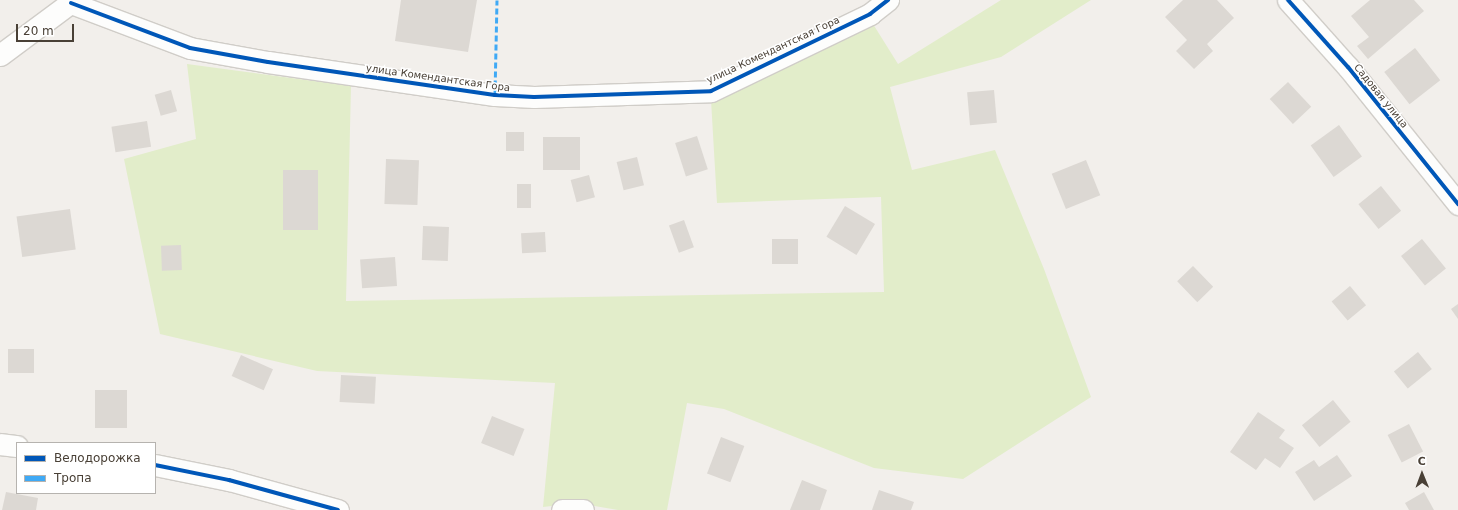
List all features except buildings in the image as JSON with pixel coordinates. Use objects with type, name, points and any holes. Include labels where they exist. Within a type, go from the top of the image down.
[{"type":"street","name":"улица Комендантская Гора","points":[[72,2],[190,48],[268,62],[495,95],[534,97],[711,90],[870,14],[888,0]]},
{"type":"street","name":"Садовая улица","points":[[1288,0],[1348,67],[1458,204]]},
{"type":"street","points":[[0,55],[72,2]]},
{"type":"street","points":[[0,444],[16,446]]},
{"type":"street","points":[[156,465],[229,480],[338,510]]},
{"type":"street","points":[[562,510],[583,510]]},
{"type":"green space","points":[[1001,0],[1091,0],[1001,57],[890,87],[912,170],[995,150],[1044,269],[1091,397],[963,479],[874,468],[724,409],[687,403],[667,510],[618,510],[577,503],[543,507],[555,383],[317,371],[160,334],[124,159],[196,139],[187,64],[351,86],[346,301],[884,292],[881,197],[717,203],[711,100],[873,24],[898,64]]},
{"type":"marked path","points":[[495,95],[497,0]]},
{"type":"cycle path","points":[[71,3],[190,48],[268,62],[495,95],[534,97],[711,91],[870,14],[888,0]]},
{"type":"cycle path","points":[[1288,0],[1348,67],[1458,204]]},
{"type":"cycle path","points":[[156,465],[229,480],[338,510]]}]
